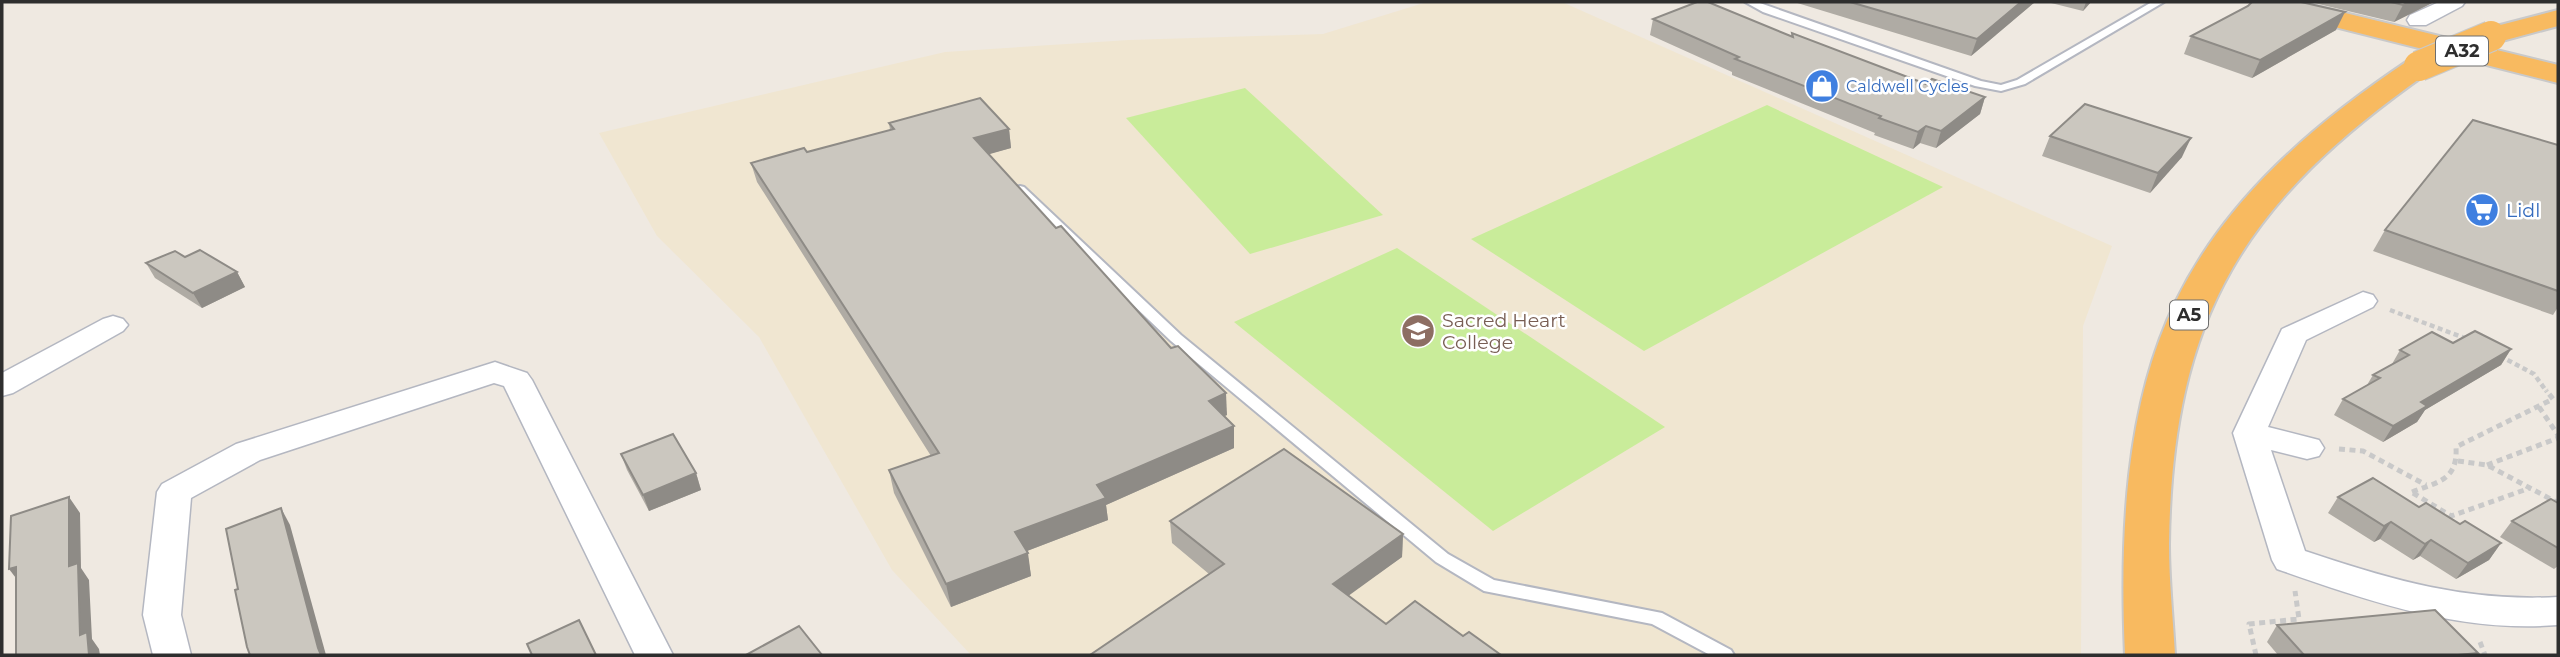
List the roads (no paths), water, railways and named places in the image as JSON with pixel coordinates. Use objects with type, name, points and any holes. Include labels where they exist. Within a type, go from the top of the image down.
[{"type":"highway","name":"A32","points":[[2268,2],[2558,74]]},
{"type":"highway","name":"A5","points":[[2150,655],[2147,531],[2157,440],[2177,350],[2194,301],[2229,241],[2269,189],[2317,143],[2368,100],[2419,66],[2491,36],[2558,18]]},
{"type":"street","points":[[2418,20],[2455,2]]},
{"type":"street","points":[[2363,301],[2293,335],[2249,433],[2290,560],[2392,594],[2468,611],[2530,614],[2558,611]]},
{"type":"street","points":[[2,386],[113,325]]},
{"type":"street","points":[[172,655],[162,615],[174,492],[248,452],[495,372],[516,380],[654,655]]},
{"type":"street","points":[[2249,433],[2307,448]]},
{"type":"lane","points":[[1750,2],[1766,10],[1979,84],[2001,88],[2021,82],[2159,2]]},
{"type":"lane","points":[[1005,176],[1176,338],[1442,558],[1490,586],[1656,618],[1725,655]]},
{"type":"place","name":"Caldwell Cycles","points":[[1822,86]]},
{"type":"place","name":"Lidl","points":[[2482,210]]},
{"type":"place","name":"Sacred Heart College","points":[[1418,331]]}]
